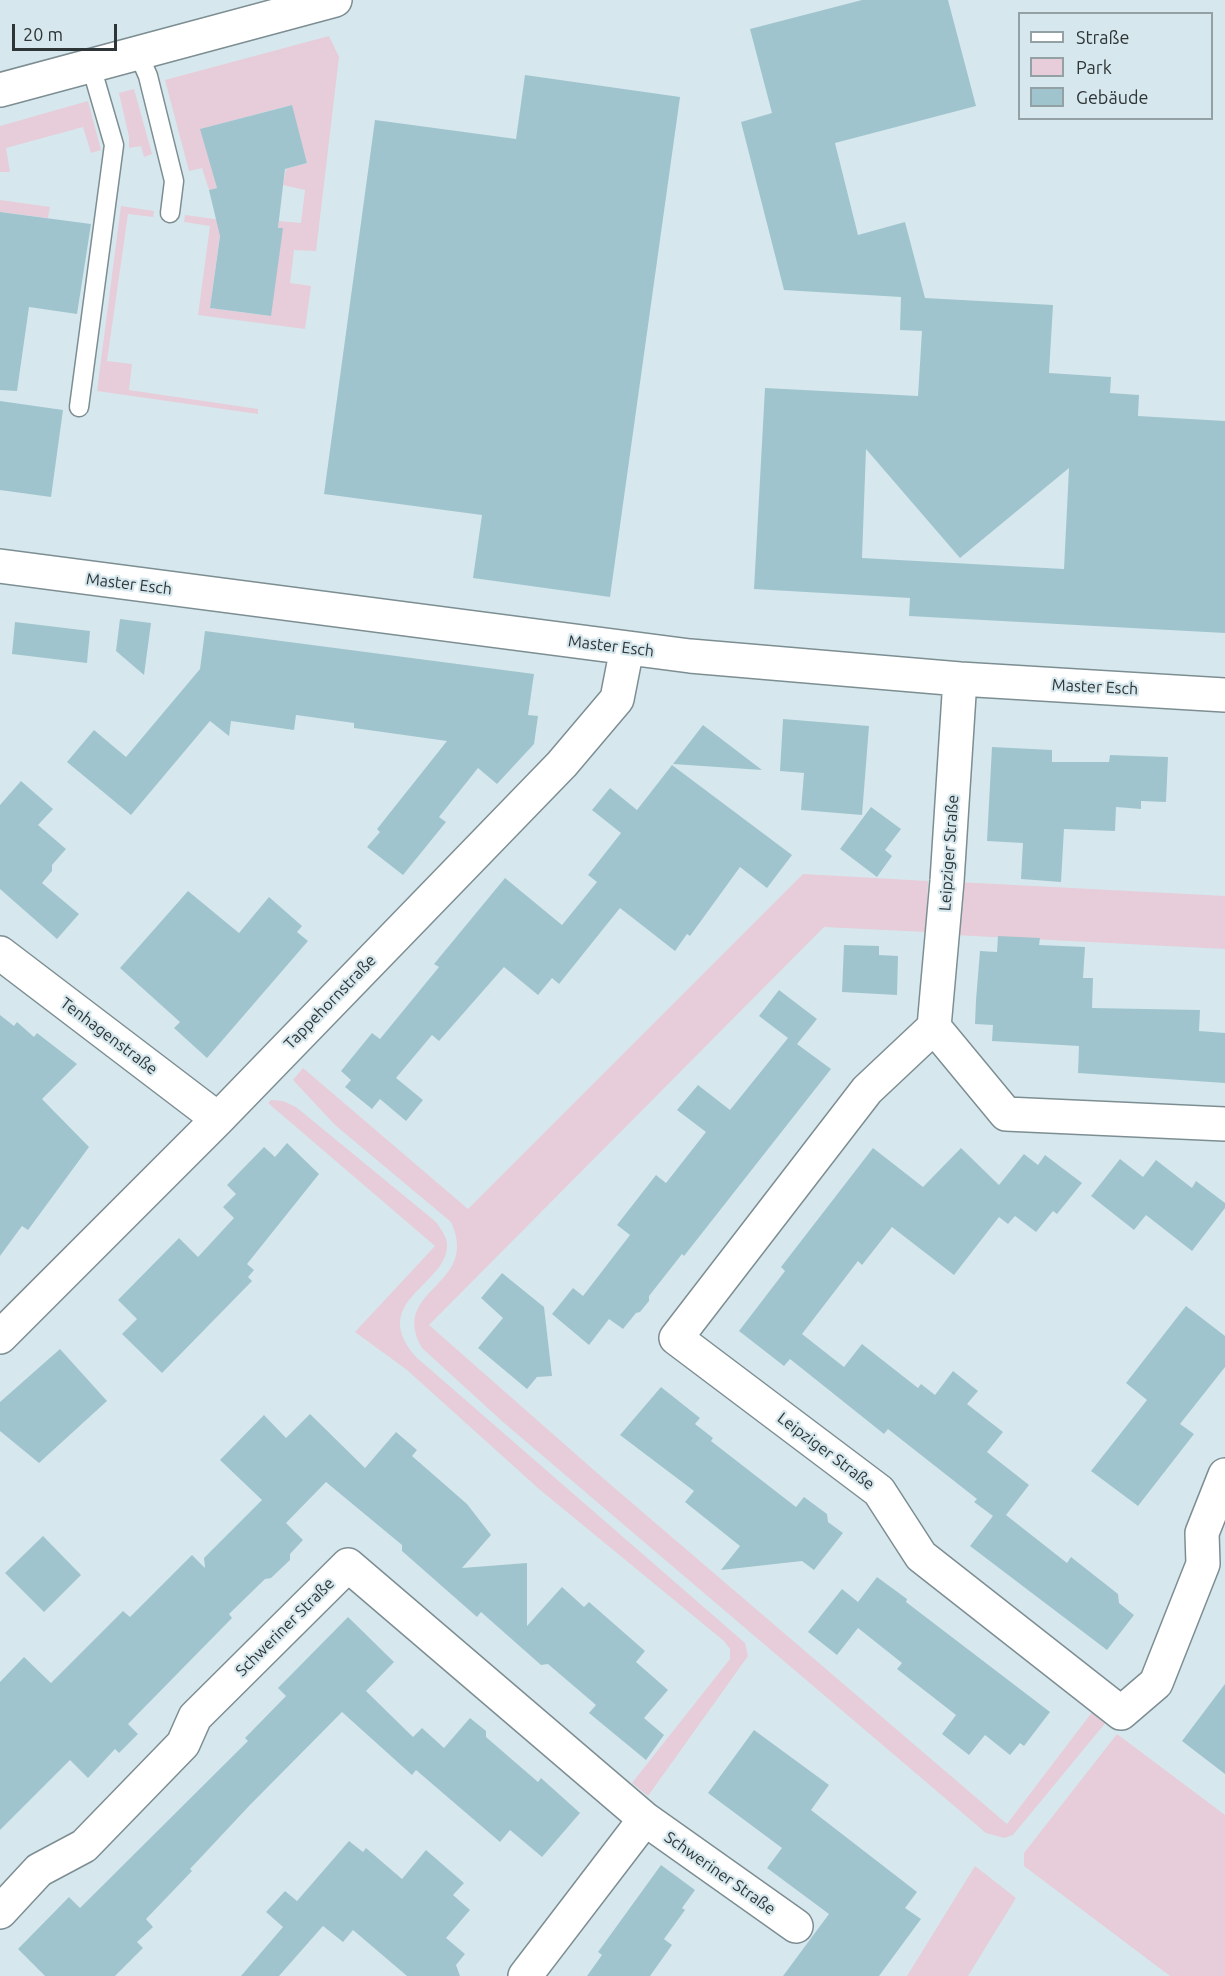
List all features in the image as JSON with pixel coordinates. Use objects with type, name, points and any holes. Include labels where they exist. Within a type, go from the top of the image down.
[{"type":"street","points":[[0,90],[335,0]]},
{"type":"street","name":"Master Esch","points":[[0,566],[690,656],[960,679],[1225,695]]},
{"type":"street","name":"Tappehornstraße","points":[[0,1337],[218,1119],[562,764],[617,699],[627,648]]},
{"type":"street","name":"Leipziger Straße","points":[[960,679],[946,903],[934,1027],[867,1090],[676,1338],[879,1491],[921,1556],[1121,1713],[1156,1683],[1203,1564],[1202,1533],[1225,1475]]},
{"type":"street","name":"Tenhagenstraße","points":[[0,953],[218,1119]]},
{"type":"street","points":[[934,1027],[1006,1114],[1225,1124]]},
{"type":"street","name":"Schweriner Straße","points":[[0,1912],[39,1870],[84,1846],[183,1744],[195,1717],[348,1565],[645,1819],[796,1926]]},
{"type":"street","points":[[525,1976],[645,1819]]},
{"type":"lane","points":[[138,53],[148,76],[174,181],[170,213]]},
{"type":"lane","points":[[79,407],[114,145],[91,66]]},
{"type":"green space","points":[[329,36],[339,57],[316,251],[294,250],[290,283],[311,286],[305,329],[198,315],[210,226],[184,222],[185,215],[222,220],[210,308],[270,316],[282,228],[278,228],[279,221],[301,223],[305,190],[283,185],[286,169],[307,163],[291,105],[201,129],[217,188],[209,190],[202,168],[189,171],[165,80]]},
{"type":"green space","points":[[134,89],[152,154],[144,157],[141,146],[129,148],[129,137],[119,93]]},
{"type":"green space","points":[[88,101],[101,150],[91,153],[83,127],[6,148],[10,172],[0,172],[0,126]]},
{"type":"green space","points":[[0,200],[50,207],[48,218],[0,212]]},
{"type":"green space","points":[[121,206],[154,211],[153,217],[128,214],[107,361],[132,364],[129,390],[258,409],[258,414],[97,391]]},
{"type":"green space","points":[[803,874],[928,881],[926,932],[824,927],[429,1325],[604,1479],[1007,1824],[1093,1711],[1107,1721],[1013,1835],[1004,1838],[986,1833],[503,1422],[422,1348],[415,1328],[416,1312],[424,1299],[446,1275],[454,1261],[457,1244],[451,1222],[335,1125],[293,1080],[303,1068],[468,1209]]},
{"type":"green space","points":[[957,882],[1225,896],[1225,949],[954,935]]},
{"type":"green space","points":[[271,1100],[283,1101],[296,1107],[436,1222],[444,1234],[447,1243],[444,1258],[436,1271],[414,1294],[405,1307],[400,1321],[403,1337],[416,1357],[745,1643],[748,1656],[648,1796],[632,1783],[730,1659],[730,1649],[724,1641],[539,1489],[407,1370],[355,1332],[435,1246],[268,1103]]},
{"type":"green space","points":[[1117,1734],[1225,1815],[1225,1976],[1170,1976],[1024,1866],[1024,1853]]},
{"type":"green space","points":[[975,1866],[1016,1898],[968,1976],[907,1976]]},
{"type":"building","points":[[862,0],[948,0],[976,106],[835,143],[858,235],[905,222],[925,298],[1053,305],[1049,373],[1111,377],[1110,393],[1139,395],[1138,416],[1225,421],[1225,633],[909,616],[910,598],[754,589],[765,388],[918,396],[922,331],[900,330],[901,297],[784,290],[741,122],[772,113],[750,29]],"holes":[[[866,449],[960,558],[1069,468],[1064,569],[862,558]]]},
{"type":"building","points":[[525,75],[680,97],[610,597],[473,578],[482,515],[324,494],[375,120],[516,139]]},
{"type":"building","points":[[292,105],[307,163],[285,169],[278,228],[283,228],[271,316],[210,308],[220,236],[209,190],[217,188],[200,129]]},
{"type":"building","points":[[0,212],[91,224],[77,314],[29,307],[17,391],[0,390]]},
{"type":"building","points":[[0,401],[63,410],[51,497],[0,490]]},
{"type":"building","points":[[120,619],[151,623],[144,675],[116,651]]},
{"type":"building","points":[[15,622],[90,631],[87,663],[12,654]]},
{"type":"building","points":[[205,631],[534,674],[528,715],[538,716],[534,744],[497,784],[478,768],[439,817],[446,822],[403,875],[367,847],[380,832],[377,829],[447,741],[354,728],[354,723],[296,715],[294,730],[231,721],[229,736],[210,721],[131,815],[67,762],[94,730],[126,757],[200,669]]},
{"type":"building","points":[[783,719],[869,726],[862,815],[801,810],[804,773],[780,771]]},
{"type":"building","points":[[703,725],[762,770],[673,764]]},
{"type":"building","points":[[992,747],[1052,750],[1052,762],[1109,762],[1110,755],[1168,757],[1166,802],[1141,801],[1141,809],[1116,807],[1115,831],[1064,829],[1061,882],[1021,879],[1023,843],[987,841]]},
{"type":"building","points":[[672,765],[792,855],[767,888],[740,867],[690,936],[687,934],[675,951],[620,908],[559,984],[552,978],[538,995],[504,967],[439,1041],[432,1035],[396,1078],[423,1100],[406,1121],[380,1099],[372,1109],[345,1087],[351,1080],[341,1071],[372,1033],[380,1039],[439,967],[434,964],[505,878],[562,925],[597,882],[588,875],[621,833],[592,810],[610,788],[637,810]]},
{"type":"building","points":[[21,781],[53,809],[38,825],[66,849],[52,865],[52,871],[42,883],[79,914],[57,939],[0,889],[0,805]]},
{"type":"building","points":[[871,807],[901,829],[885,850],[892,856],[877,877],[840,849]]},
{"type":"building","points":[[188,891],[239,933],[269,897],[302,926],[297,932],[308,941],[207,1058],[174,1028],[180,1022],[120,968]]},
{"type":"building","points":[[998,936],[1040,938],[1039,945],[1085,947],[1083,978],[1093,978],[1092,1008],[1200,1010],[1199,1031],[1225,1033],[1225,1083],[1078,1073],[1079,1046],[992,1041],[993,1025],[975,1024],[976,1000],[980,951],[997,952]]},
{"type":"building","points":[[844,945],[879,946],[879,955],[898,956],[897,995],[842,992]]},
{"type":"building","points":[[779,990],[817,1019],[797,1044],[831,1069],[684,1256],[682,1254],[649,1296],[649,1301],[640,1312],[636,1313],[623,1329],[609,1319],[589,1345],[552,1314],[573,1288],[583,1296],[630,1235],[617,1225],[656,1175],[666,1183],[706,1132],[677,1110],[698,1085],[730,1110],[788,1038],[759,1016]]},
{"type":"building","points":[[0,1015],[14,1026],[17,1022],[34,1037],[37,1033],[77,1064],[42,1099],[89,1147],[28,1230],[22,1226],[0,1256]]},
{"type":"building","points":[[287,1143],[319,1174],[247,1264],[254,1270],[248,1277],[252,1281],[162,1373],[122,1334],[137,1319],[118,1300],[179,1238],[198,1257],[234,1218],[223,1207],[236,1194],[227,1185],[264,1147],[275,1157]]},
{"type":"building","points":[[873,1148],[923,1187],[961,1148],[999,1185],[1024,1154],[1038,1165],[1045,1155],[1082,1183],[1057,1214],[1053,1211],[1036,1232],[1015,1216],[1008,1224],[999,1217],[954,1275],[892,1227],[862,1265],[858,1261],[802,1334],[844,1367],[862,1344],[918,1388],[921,1384],[935,1395],[953,1371],[978,1391],[967,1404],[1003,1432],[987,1452],[1029,1485],[1006,1515],[1067,1563],[1071,1557],[1118,1594],[1119,1603],[1134,1615],[1107,1650],[970,1546],[993,1516],[974,1502],[977,1499],[888,1429],[884,1434],[790,1359],[784,1366],[739,1331],[785,1271],[781,1267]]},
{"type":"building","points":[[1120,1159],[1143,1177],[1156,1160],[1192,1188],[1196,1181],[1225,1203],[1225,1208],[1192,1251],[1146,1215],[1134,1230],[1091,1196]]},
{"type":"building","points":[[502,1273],[544,1307],[552,1376],[537,1377],[527,1389],[478,1348],[503,1318],[481,1298]]},
{"type":"building","points":[[1186,1306],[1225,1336],[1225,1367],[1180,1424],[1194,1434],[1138,1506],[1091,1471],[1147,1400],[1126,1383]]},
{"type":"building","points":[[60,1349],[107,1401],[39,1463],[0,1431],[0,1402]]},
{"type":"building","points":[[661,1387],[700,1418],[695,1424],[713,1438],[711,1441],[796,1507],[804,1497],[827,1514],[828,1522],[843,1533],[814,1570],[802,1561],[721,1570],[740,1546],[685,1502],[694,1491],[620,1435]]},
{"type":"building","points":[[310,1414],[365,1468],[396,1432],[417,1450],[412,1456],[467,1504],[491,1535],[462,1568],[527,1563],[527,1626],[562,1587],[584,1607],[589,1602],[645,1651],[636,1662],[668,1690],[644,1718],[664,1735],[646,1760],[589,1713],[596,1705],[548,1664],[541,1665],[481,1612],[477,1617],[402,1551],[402,1545],[326,1482],[286,1523],[303,1540],[290,1554],[290,1560],[271,1578],[265,1579],[229,1614],[232,1618],[128,1724],[138,1734],[119,1753],[115,1749],[88,1778],[70,1760],[0,1830],[0,1682],[24,1657],[51,1683],[123,1611],[130,1617],[192,1555],[205,1568],[204,1558],[262,1500],[220,1460],[264,1415],[286,1438]]},
{"type":"building","points":[[43,1536],[81,1575],[44,1612],[5,1573]]},
{"type":"building","points":[[877,1577],[907,1599],[906,1602],[1050,1712],[1024,1746],[1020,1743],[1010,1755],[985,1735],[969,1755],[942,1734],[956,1715],[897,1669],[902,1663],[858,1628],[837,1655],[808,1632],[842,1589],[858,1602]]},
{"type":"building","points":[[348,1617],[394,1662],[366,1691],[413,1737],[422,1728],[444,1748],[470,1718],[486,1731],[486,1737],[538,1782],[541,1778],[580,1813],[542,1857],[510,1830],[500,1842],[416,1770],[412,1775],[342,1712],[249,1806],[146,1919],[153,1927],[137,1942],[143,1948],[115,1976],[45,1976],[18,1949],[69,1897],[80,1908],[248,1741],[245,1738],[286,1696],[278,1688]]},
{"type":"building","points":[[1225,1684],[1225,1774],[1182,1741]]},
{"type":"building","points":[[754,1730],[829,1785],[811,1810],[917,1892],[905,1908],[921,1919],[879,1976],[783,1976],[829,1914],[767,1868],[782,1848],[708,1793]]},
{"type":"building","points":[[349,1841],[363,1852],[366,1848],[402,1879],[426,1850],[464,1883],[453,1895],[470,1910],[446,1938],[465,1954],[456,1965],[460,1976],[407,1976],[353,1930],[343,1942],[323,1926],[279,1976],[241,1976],[283,1927],[266,1912],[285,1891],[297,1901]]},
{"type":"building","points":[[661,1865],[695,1890],[682,1908],[685,1910],[664,1939],[672,1945],[650,1976],[587,1976],[602,1955],[598,1952]]}]
